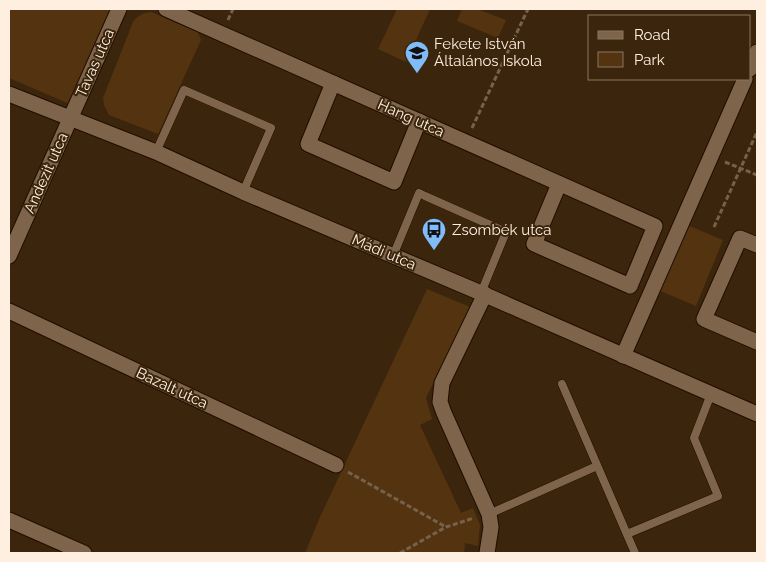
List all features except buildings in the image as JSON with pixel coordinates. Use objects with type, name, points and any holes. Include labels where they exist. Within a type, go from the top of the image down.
[{"type":"street","name":"Tavas utca","points":[[70,117],[119,9]]},
{"type":"street","name":"Hang utca","points":[[166,9],[655,226],[630,286],[534,244],[559,184]]},
{"type":"street","points":[[751,67],[757,52]]},
{"type":"street","points":[[623,356],[746,80]]},
{"type":"street","points":[[333,83],[308,144],[316,148],[394,182],[419,121]]},
{"type":"street","name":"Mádi utca","points":[[9,94],[156,152],[243,192],[483,294],[757,414]]},
{"type":"street","name":"Andezit utca","points":[[9,256],[70,117]]},
{"type":"street","points":[[757,245],[740,238],[704,319],[757,342]]},
{"type":"street","points":[[483,294],[447,372],[440,398],[444,414],[489,514],[491,527],[487,553]]},
{"type":"street","name":"Bazalt utca","points":[[9,311],[336,465]]},
{"type":"street","points":[[9,520],[84,553]]},
{"type":"lane","points":[[156,152],[184,90],[271,128],[243,192]]},
{"type":"lane","points":[[393,256],[419,193],[506,232],[483,294]]},
{"type":"lane","points":[[562,384],[635,553]]},
{"type":"lane","points":[[627,534],[718,496],[694,438],[711,394]]},
{"type":"lane","points":[[489,514],[597,466]]},
{"type":"path","points":[[465,142],[528,9]]},
{"type":"path","points":[[714,227],[757,132]]},
{"type":"path","points":[[711,157],[757,175]]},
{"type":"path","points":[[336,465],[446,527]]},
{"type":"path","points":[[400,553],[446,527],[489,514]]},
{"type":"green space","points":[[11,9],[115,9],[72,105],[9,78],[9,13]]},
{"type":"green space","points":[[397,9],[430,9],[406,62],[378,49]]},
{"type":"green space","points":[[462,9],[477,9],[506,20],[498,38],[457,21]]},
{"type":"green space","points":[[151,12],[198,32],[201,40],[158,134],[109,115],[103,98],[133,22],[141,15]]},
{"type":"green space","points":[[687,225],[723,240],[696,306],[658,290]]},
{"type":"green space","points":[[427,289],[470,307],[426,398],[432,419],[420,425],[461,513],[473,508],[480,525],[478,546],[465,543],[464,553],[305,553],[320,517]]},
{"type":"place","name":"Fekete István Általános Iskola","points":[[417,74]]},
{"type":"place","name":"Zsombék utca","points":[[434,251]]}]
